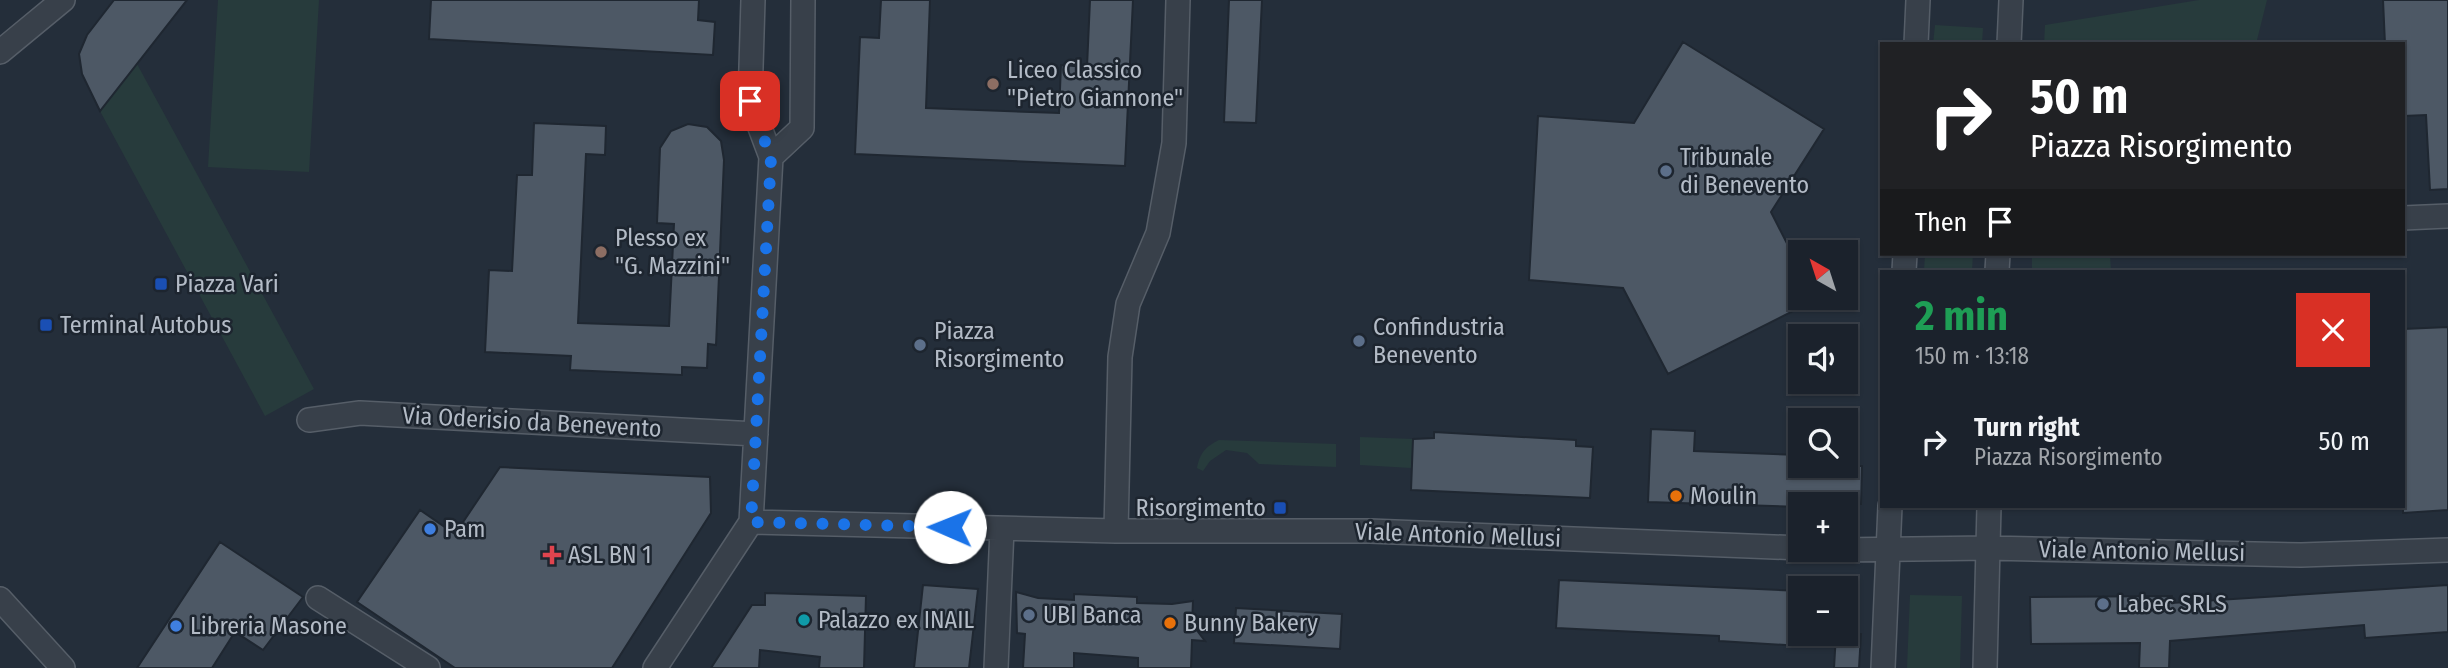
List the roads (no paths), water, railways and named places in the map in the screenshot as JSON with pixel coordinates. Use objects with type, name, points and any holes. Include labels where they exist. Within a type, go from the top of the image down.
[{"type":"street","points":[[0,52],[64,0]]},
{"type":"street","points":[[655,668],[751,522],[771,158],[750,101],[753,0]]},
{"type":"street","points":[[771,158],[802,128],[803,0]]},
{"type":"street","points":[[751,522],[1116,531],[1120,356],[1128,304],[1158,233],[1174,143],[1178,0]]},
{"type":"street","points":[[1916,42],[1918,0]]},
{"type":"street","points":[[2009,42],[2011,0]]},
{"type":"street","points":[[2405,218],[2448,216]]},
{"type":"street","name":"Via Oderisio da Benevento","points":[[309,419],[360,413],[755,435]]},
{"type":"street","points":[[1883,668],[1890,508]]},
{"type":"street","points":[[1985,668],[1989,508]]},
{"type":"street","points":[[996,668],[1002,529]]},
{"type":"street","name":"Viale Antonio Mellusi","points":[[1116,531],[1370,531],[1788,547]]},
{"type":"street","name":"Viale Antonio Mellusi","points":[[1858,550],[1987,548],[2301,555],[2448,550]]},
{"type":"street","points":[[318,598],[428,668]]},
{"type":"street","points":[[0,599],[63,668]]},
{"type":"place","name":"Liceo Classico \"Pietro Giannone\"","points":[[993,84]]},
{"type":"place","name":"Tribunale di Benevento","points":[[1666,171]]},
{"type":"place","name":"Plesso ex \"G. Mazzini\"","points":[[601,252]]},
{"type":"place","name":"Piazza Vari","points":[[161,284]]},
{"type":"place","name":"Terminal Autobus","points":[[46,325]]},
{"type":"place","name":"Confindustria Benevento","points":[[1359,341]]},
{"type":"place","name":"Piazza Risorgimento","points":[[920,345]]},
{"type":"place","name":"Moulin","points":[[1676,496]]},
{"type":"place","name":"Risorgimento","points":[[1280,508]]},
{"type":"place","name":"Pam","points":[[430,529]]},
{"type":"place","name":"ASL BN 1","points":[[552,555]]},
{"type":"place","name":"Labec SRLS","points":[[2103,604]]},
{"type":"place","name":"UBI Banca","points":[[1029,615]]},
{"type":"place","name":"Palazzo ex INAIL","points":[[804,620]]},
{"type":"place","name":"Bunny Bakery","points":[[1170,623]]},
{"type":"place","name":"Libreria Masone","points":[[176,626]]}]
